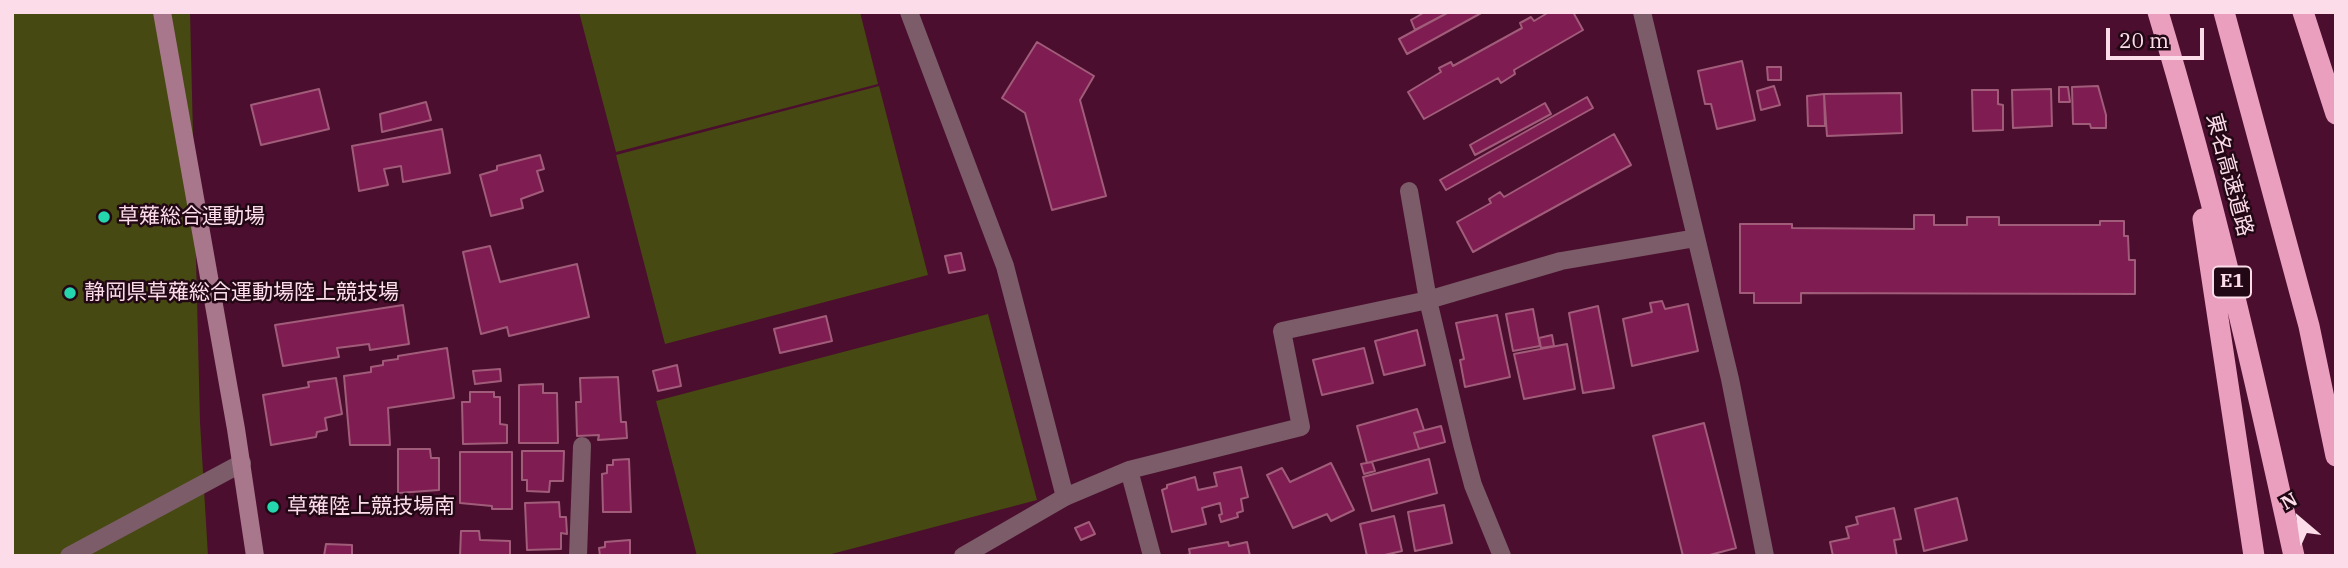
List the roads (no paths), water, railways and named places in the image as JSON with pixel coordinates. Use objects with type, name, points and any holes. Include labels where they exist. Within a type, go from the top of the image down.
[{"type":"highway","name":"東名高速道路","points":[[2158,12],[2213,207],[2247,342],[2294,556]]},
{"type":"highway","name":"東名高速道路","points":[[2224,12],[2309,326],[2336,456]]},
{"type":"highway","points":[[2303,12],[2336,114]]},
{"type":"highway","points":[[2169,50],[2195,168],[2255,556]]},
{"type":"street","points":[[162,12],[256,556]]},
{"type":"street","points":[[909,12],[1005,266],[1065,497]]},
{"type":"street","points":[[1642,12],[1730,379],[1765,556]]},
{"type":"street","points":[[1409,191],[1428,300],[1473,485],[1502,556]]},
{"type":"street","points":[[963,556],[1065,497],[1129,470],[1301,427],[1282,331],[1428,300],[1560,261],[1696,238]]},
{"type":"street","points":[[578,556],[582,446]]},
{"type":"street","points":[[69,556],[242,463]]},
{"type":"street","points":[[1129,470],[1152,556]]},
{"type":"place","name":"草薙総合運動場","points":[[104,217]]},
{"type":"place","name":"静岡県草薙総合運動場陸上競技場","points":[[70,293]]},
{"type":"place","name":"草薙陸上競技場南","points":[[273,507]]}]
